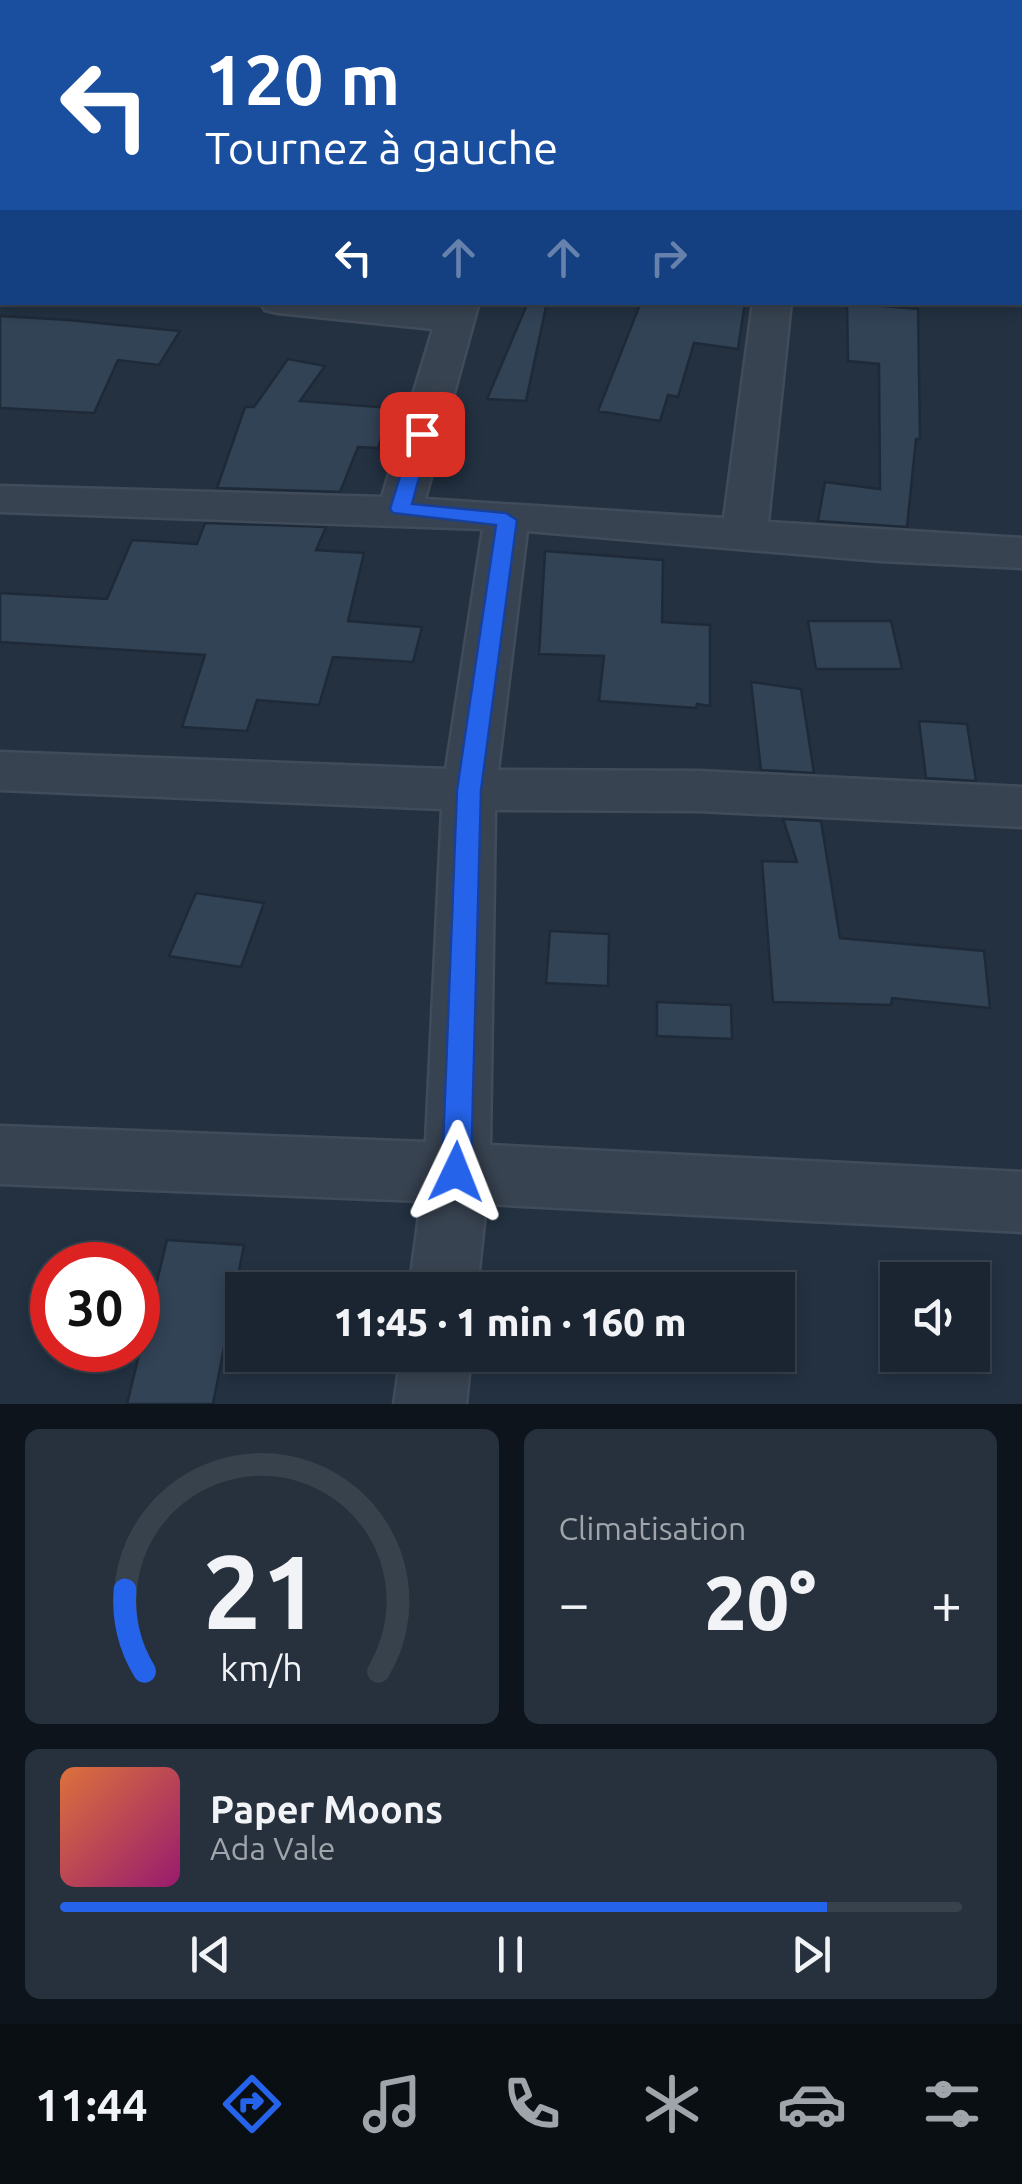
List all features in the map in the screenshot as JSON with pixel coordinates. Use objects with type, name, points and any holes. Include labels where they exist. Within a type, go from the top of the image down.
[{"type":"street","points":[[338,305],[457,311],[400,509]]},
{"type":"street","points":[[744,534],[772,305]]},
{"type":"street","points":[[0,499],[400,509],[506,520],[744,534],[885,549],[1022,553]]},
{"type":"street","points":[[445,1272],[456,1172],[469,790],[506,520]]},
{"type":"street","points":[[0,772],[469,790],[699,791],[1022,807]]},
{"type":"street","points":[[0,1155],[456,1172],[1022,1202]]},
{"type":"street","points":[[430,1404],[434,1372]]},
{"type":"building","points":[[527,305],[546,305],[526,401],[487,399]]},
{"type":"building","points":[[640,305],[745,305],[738,349],[694,343],[678,397],[668,395],[660,421],[598,411]]},
{"type":"building","points":[[847,305],[918,309],[920,439],[916,439],[907,527],[818,521],[825,482],[880,489],[879,364],[848,361]]},
{"type":"building","points":[[0,316],[180,331],[159,365],[118,360],[94,413],[0,408]]},
{"type":"building","points":[[288,359],[325,366],[300,401],[391,408],[378,448],[358,447],[340,492],[217,488],[245,407],[254,407]]},
{"type":"building","points":[[205,523],[326,527],[316,550],[364,553],[348,621],[422,627],[413,662],[333,657],[319,705],[257,700],[247,731],[182,727],[205,655],[0,642],[0,593],[107,599],[132,540],[197,544]]},
{"type":"building","points":[[545,551],[663,560],[662,622],[710,625],[710,706],[599,701],[604,656],[539,654]]},
{"type":"building","points":[[808,621],[891,621],[902,669],[816,669]]},
{"type":"building","points":[[751,682],[801,689],[814,773],[761,770]]},
{"type":"building","points":[[919,721],[967,724],[976,781],[926,778]]},
{"type":"building","points":[[783,819],[821,821],[840,938],[984,951],[990,1008],[892,998],[891,1005],[773,1002],[762,861],[797,862]]},
{"type":"building","points":[[196,893],[264,903],[241,967],[169,956]]},
{"type":"building","points":[[550,931],[609,934],[608,986],[546,983]]},
{"type":"building","points":[[657,1002],[731,1005],[732,1039],[657,1036]]},
{"type":"building","points":[[167,1240],[244,1245],[239,1272],[225,1272],[225,1342],[213,1404],[127,1404],[135,1372],[160,1372],[160,1269]]},
{"type":"route","points":[[422,434],[400,509],[506,520],[469,790],[456,1172]]}]
